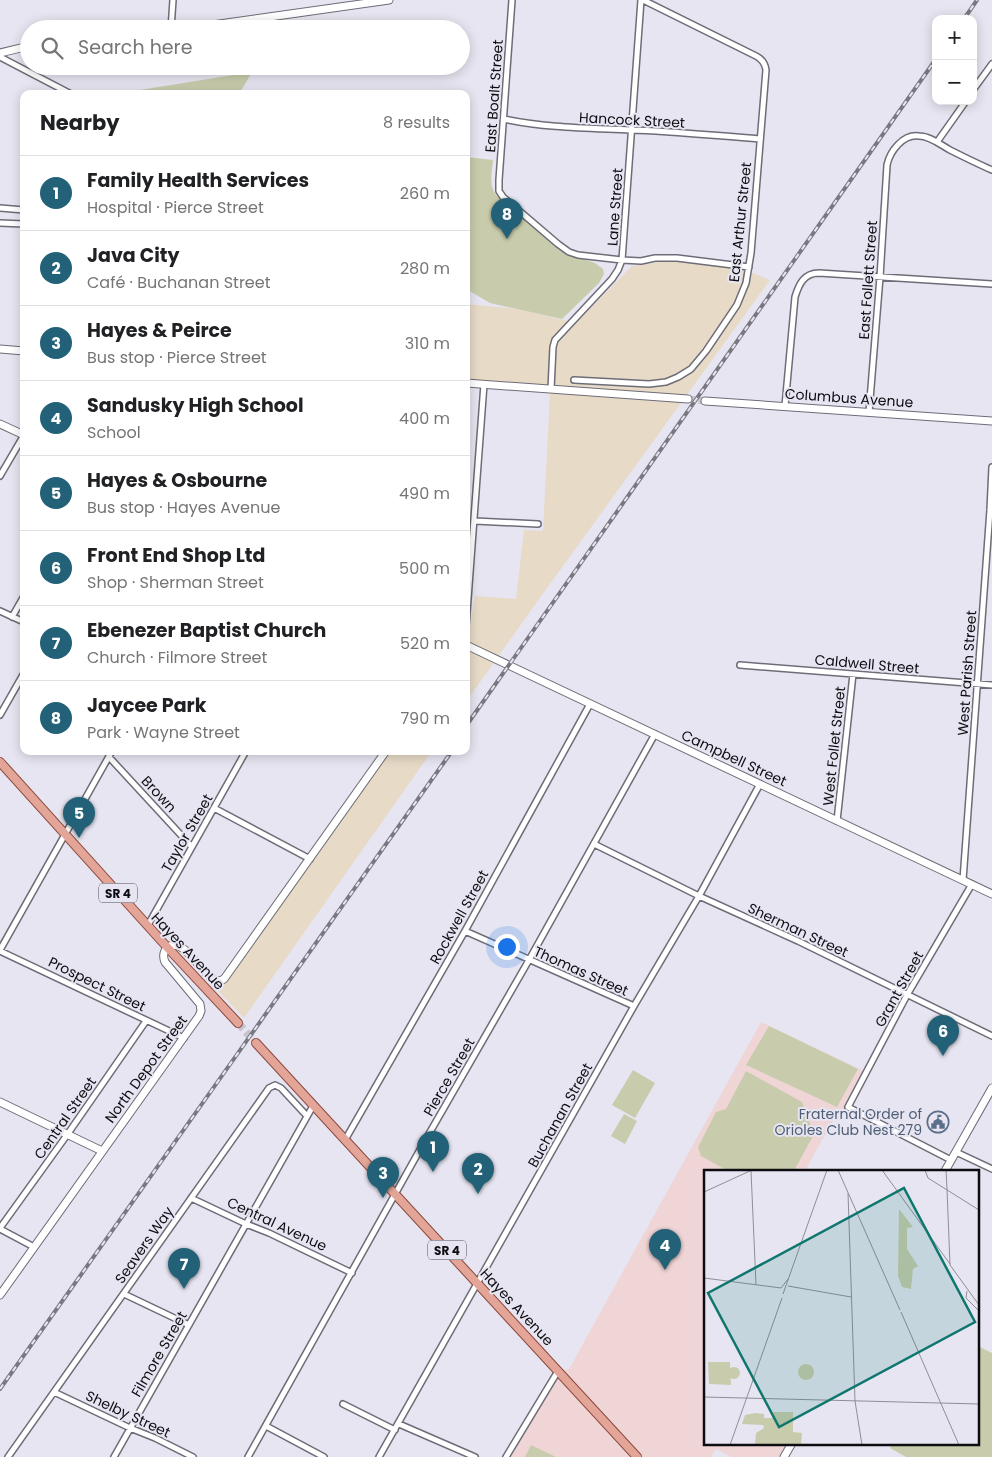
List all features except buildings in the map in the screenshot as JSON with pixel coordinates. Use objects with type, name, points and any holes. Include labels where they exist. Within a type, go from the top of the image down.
[{"type":"main road","name":"Hayes Avenue","points":[[0,762],[238,1023]]},
{"type":"main road","name":"Hayes Avenue","points":[[256,1043],[637,1457]]},
{"type":"street","points":[[172,20],[173,0]]},
{"type":"street","points":[[248,20],[389,0]]},
{"type":"street","name":"East Boalt Street","points":[[512,0],[500,192],[550,238],[569,252],[584,257],[622,260]]},
{"type":"street","name":"East Arthur Street","points":[[574,380],[652,384],[666,382],[682,376],[691,369],[706,351],[733,312],[745,289],[749,267],[755,215],[766,70],[763,62],[756,56],[642,0]]},
{"type":"street","name":"Lane Street","points":[[551,389],[555,340],[612,279],[622,260],[642,0]]},
{"type":"street","points":[[0,53],[20,48]]},
{"type":"street","points":[[0,57],[20,67]]},
{"type":"street","points":[[977,85],[992,64]]},
{"type":"street","points":[[35,75],[63,90]]},
{"type":"street","points":[[963,105],[937,142],[992,170]]},
{"type":"street","name":"Hancock Street","points":[[504,119],[553,127],[632,130],[760,139]]},
{"type":"street","name":"East Follett Street","points":[[869,412],[887,165],[893,152],[904,140],[913,136],[922,136],[937,142]]},
{"type":"street","points":[[0,208],[20,210]]},
{"type":"street","points":[[0,223],[20,224]]},
{"type":"street","points":[[622,260],[641,261],[655,258],[677,258],[749,267]]},
{"type":"street","points":[[785,406],[796,293],[805,278],[811,273],[992,284]]},
{"type":"street","points":[[0,349],[20,351]]},
{"type":"street","points":[[470,383],[688,399]]},
{"type":"street","points":[[470,579],[484,384]]},
{"type":"street","name":"Columbus Avenue","points":[[705,401],[992,421]]},
{"type":"street","points":[[0,424],[20,433]]},
{"type":"street","points":[[0,476],[20,442]]},
{"type":"street","name":"West Parish Street","points":[[963,880],[992,467]]},
{"type":"street","points":[[475,521],[538,524]]},
{"type":"street","points":[[12,617],[20,603]]},
{"type":"street","points":[[0,611],[20,620]]},
{"type":"street","name":"Campbell Street","points":[[470,646],[992,894]]},
{"type":"street","name":"Caldwell Street","points":[[740,665],[992,685]]},
{"type":"street","name":"West Follet Street","points":[[838,821],[853,674]]},
{"type":"street","points":[[0,715],[20,680]]},
{"type":"street","name":"Rockwell Street","points":[[345,1140],[465,931],[590,704]]},
{"type":"street","name":"Pierce Street","points":[[248,1457],[655,734]]},
{"type":"street","points":[[0,950],[110,755]]},
{"type":"street","name":"Brown","points":[[112,755],[192,847]]},
{"type":"street","name":"Taylor Street","points":[[148,925],[244,755]]},
{"type":"street","points":[[168,947],[174,945],[183,948],[212,978],[216,981],[222,980],[383,755]]},
{"type":"street","name":"Buchanan Street","points":[[379,1457],[634,1006],[699,896],[760,784]]},
{"type":"street","points":[[214,808],[310,859]]},
{"type":"street","name":"Sherman Street","points":[[594,844],[992,1036]]},
{"type":"street","name":"Grant Street","points":[[951,1160],[848,1107],[907,995],[972,884]]},
{"type":"street","name":"Thomas Street","points":[[465,931],[634,1006]]},
{"type":"street","name":"North Depot Street","points":[[0,1295],[199,1016],[200,1006],[198,1002],[165,962],[164,954],[168,947]]},
{"type":"street","name":"Prospect Street","points":[[0,950],[184,1038]]},
{"type":"street","name":"Central Street","points":[[0,1229],[146,1021]]},
{"type":"street","name":"Seavers Way","points":[[8,1457],[269,1088],[275,1086],[281,1088],[307,1116]]},
{"type":"street","points":[[946,1170],[992,1088]]},
{"type":"street","points":[[0,1102],[102,1152]]},
{"type":"street","name":"Filmore Street","points":[[114,1457],[313,1106]]},
{"type":"street","points":[[956,1152],[992,1169]]},
{"type":"street","name":"Central Avenue","points":[[191,1198],[269,1233],[352,1274]]},
{"type":"street","points":[[0,1229],[34,1247]]},
{"type":"street","points":[[124,1294],[189,1325]]},
{"type":"street","points":[[506,1457],[558,1370]]},
{"type":"street","name":"Shelby Street","points":[[54,1392],[193,1457]]},
{"type":"street","points":[[343,1404],[395,1430]]},
{"type":"street","points":[[398,1424],[475,1457]]},
{"type":"street","points":[[266,1426],[324,1457]]},
{"type":"street","points":[[784,1457],[791,1444]]},
{"type":"shaded area","points":[[668,261],[740,268],[770,280],[470,696],[470,626],[475,596],[516,599],[524,530],[543,531],[550,393],[470,384],[470,304],[518,309],[576,323],[632,266]]},
{"type":"shaded area","points":[[379,755],[429,755],[244,1018],[218,991]]},
{"type":"shaded area","points":[[761,1022],[866,1072],[848,1107],[835,1117],[806,1170],[704,1170],[704,1444],[791,1444],[784,1457],[731,1457],[716,1449],[711,1457],[506,1457],[558,1371],[569,1369]]},
{"type":"green space","points":[[233,75],[250,75],[241,90],[140,90]]},
{"type":"green space","points":[[470,157],[493,160],[492,188],[497,196],[565,253],[595,263],[603,269],[604,274],[599,283],[562,319],[490,303],[470,291]]},
{"type":"green space","points":[[769,1026],[858,1069],[837,1107],[746,1065]]},
{"type":"green space","points":[[633,1070],[655,1083],[635,1118],[612,1105]]},
{"type":"green space","points":[[746,1071],[802,1102],[814,1134],[795,1170],[726,1170],[701,1156],[698,1147],[716,1112],[726,1109]]},
{"type":"green space","points":[[624,1114],[637,1121],[625,1144],[611,1136]]},
{"type":"green space","points":[[980,1347],[992,1353],[992,1457],[906,1457],[890,1448],[892,1444],[980,1444]]},
{"type":"green space","points":[[531,1445],[556,1457],[525,1457]]},
{"type":"tunnel","points":[[688,399],[705,401]]},
{"type":"tunnel","points":[[238,1023],[256,1043]]},
{"type":"railway","points":[[967,15],[977,0]]},
{"type":"railway","points":[[470,720],[935,60]]},
{"type":"railway","points":[[0,1389],[449,755]]},
{"type":"place","name":"Jaycee Park","points":[[507,239]]},
{"type":"place","name":"Hayes & Osbourne","points":[[79,838]]},
{"type":"place","name":"Front End Shop Ltd","points":[[943,1056]]},
{"type":"place","name":"Fraternal Order of Orioles Club Nest 279","points":[[938,1122]]},
{"type":"place","name":"Family Health Services","points":[[433,1172]]},
{"type":"place","name":"Java City","points":[[478,1194]]},
{"type":"place","name":"Hayes & Peirce","points":[[383,1198]]},
{"type":"place","name":"Sandusky High School","points":[[665,1270]]},
{"type":"place","name":"Ebenezer Baptist Church","points":[[184,1289]]}]
